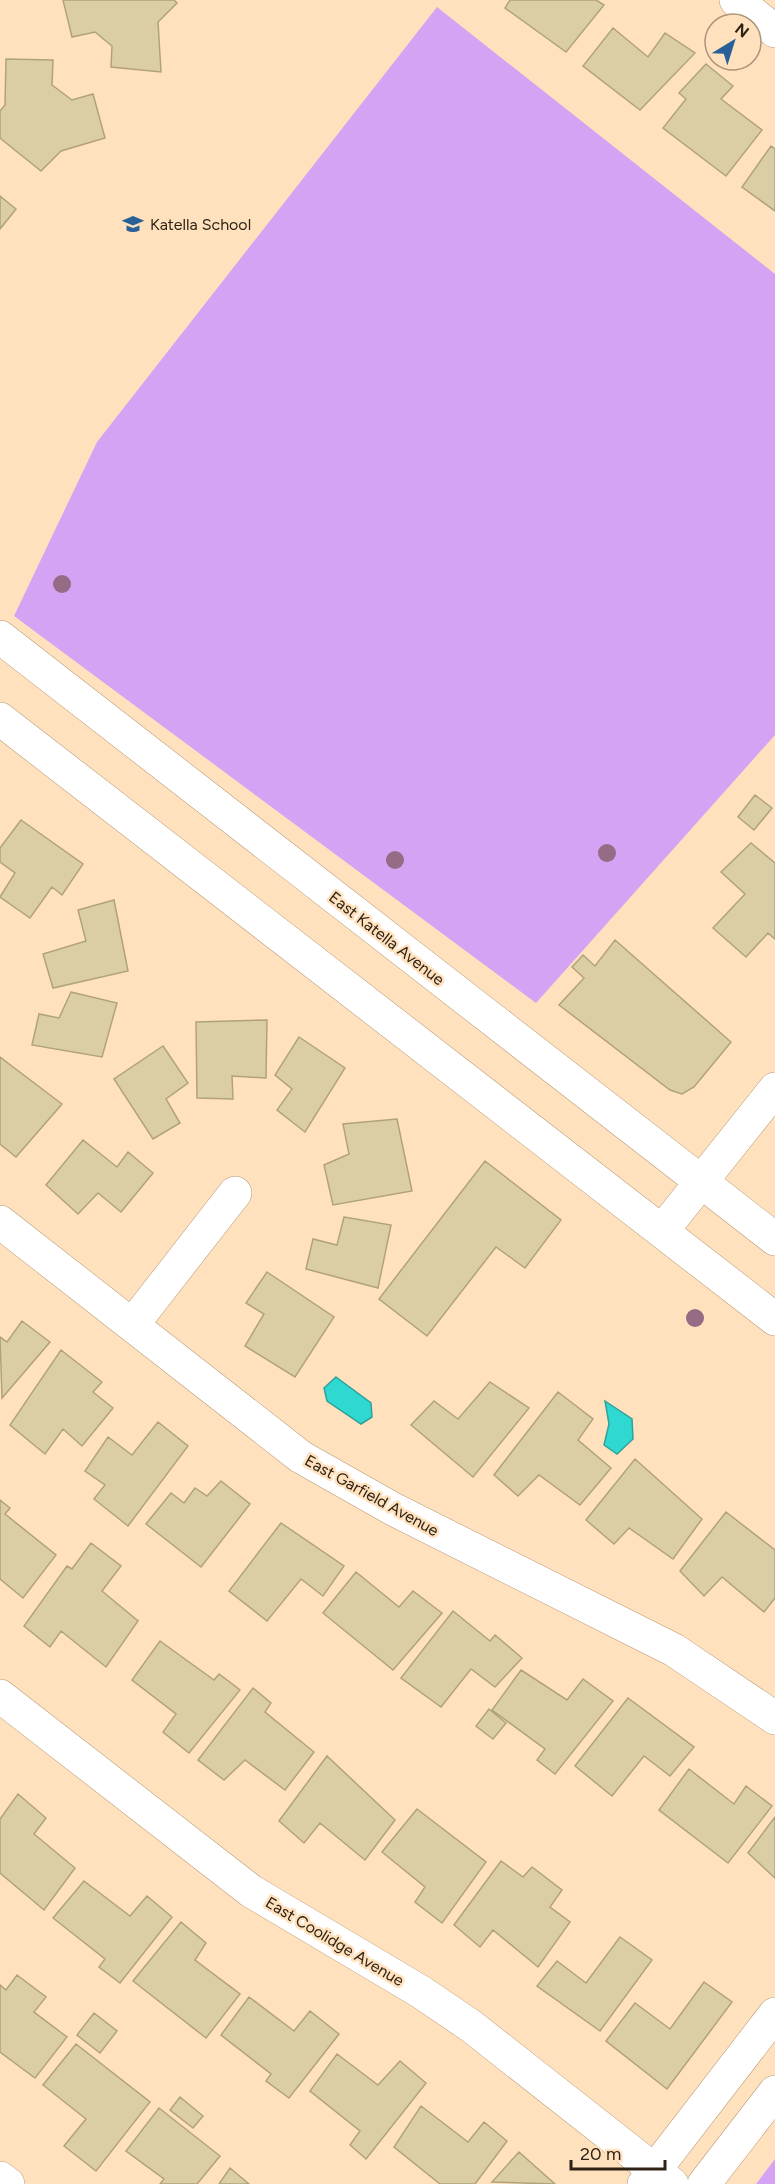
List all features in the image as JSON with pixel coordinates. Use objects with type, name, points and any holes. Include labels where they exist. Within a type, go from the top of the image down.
[{"type":"street","points":[[736,0],[775,31]]},
{"type":"street","name":"East Katella Avenue","points":[[0,637],[775,1239]]},
{"type":"street","points":[[0,719],[775,1319]]},
{"type":"street","points":[[662,1231],[775,1089]]},
{"type":"street","points":[[133,1324],[235,1193]]},
{"type":"street","name":"East Garfield Avenue","points":[[0,1222],[301,1457],[393,1509],[674,1650],[775,1719]]},
{"type":"street","name":"East Coolidge Avenue","points":[[0,1696],[251,1891],[422,1992],[471,2026],[657,2180]]},
{"type":"street","points":[[657,2180],[775,2014]]},
{"type":"street","points":[[704,2184],[775,2092]]},
{"type":"street","points":[[0,2178],[8,2184]]},
{"type":"shaded area","points":[[437,7],[775,274],[775,735],[536,1003],[14,616],[97,442]]},
{"type":"shaded area","points":[[775,2159],[775,2184],[756,2184]]},
{"type":"water","points":[[336,1377],[371,1403],[372,1417],[361,1424],[327,1401],[324,1388]]},
{"type":"water","points":[[605,1401],[632,1419],[633,1439],[617,1454],[604,1445],[609,1424]]},
{"type":"building","points":[[63,0],[174,0],[177,3],[158,22],[161,72],[111,67],[112,46],[95,32],[72,37]]},
{"type":"building","points":[[510,0],[596,0],[604,5],[566,52],[505,8]]},
{"type":"building","points":[[613,28],[648,57],[665,33],[695,53],[640,110],[583,66]]},
{"type":"building","points":[[6,59],[53,60],[52,85],[72,100],[93,94],[105,138],[61,151],[41,171],[0,138],[0,111],[5,105]]},
{"type":"building","points":[[703,67],[703,72],[716,72],[733,86],[721,99],[762,130],[726,176],[663,128],[686,99],[679,93]]},
{"type":"building","points":[[771,146],[775,149],[775,211],[742,187]]},
{"type":"building","points":[[0,196],[16,209],[0,229]]},
{"type":"building","points":[[755,795],[772,808],[754,830],[738,817]]},
{"type":"building","points":[[21,820],[83,864],[62,895],[52,887],[30,918],[0,897],[15,873],[0,862],[0,848]]},
{"type":"building","points":[[751,843],[775,863],[775,939],[768,933],[746,957],[713,928],[745,894],[721,872]]},
{"type":"building","points":[[114,900],[128,971],[53,988],[43,954],[86,941],[78,910]]},
{"type":"building","points":[[615,940],[731,1042],[694,1087],[682,1094],[670,1090],[559,1005],[584,978],[572,967],[583,955],[595,966]]},
{"type":"building","points":[[71,992],[117,1003],[102,1057],[32,1045],[39,1014],[59,1018]]},
{"type":"building","points":[[267,1020],[266,1078],[232,1076],[233,1099],[197,1098],[196,1022]]},
{"type":"building","points":[[299,1037],[345,1068],[305,1132],[277,1110],[292,1089],[275,1075]]},
{"type":"building","points":[[163,1046],[188,1083],[166,1099],[180,1123],[153,1139],[114,1079]]},
{"type":"building","points":[[0,1057],[62,1104],[16,1157],[0,1144]]},
{"type":"building","points":[[397,1119],[412,1191],[333,1205],[324,1165],[349,1154],[343,1124]]},
{"type":"building","points":[[83,1140],[117,1167],[128,1152],[153,1173],[121,1212],[98,1193],[78,1214],[46,1185]]},
{"type":"building","points":[[485,1161],[561,1220],[525,1268],[496,1247],[427,1336],[379,1299]]},
{"type":"building","points":[[344,1217],[391,1225],[378,1288],[306,1269],[313,1239],[337,1245]]},
{"type":"building","points":[[267,1272],[334,1317],[295,1377],[245,1346],[264,1314],[246,1303]]},
{"type":"building","points":[[22,1321],[50,1342],[2,1398],[0,1337],[7,1342]]},
{"type":"building","points":[[61,1350],[102,1382],[93,1392],[113,1408],[82,1446],[63,1429],[45,1454],[10,1425]]},
{"type":"building","points":[[490,1382],[529,1408],[473,1477],[411,1425],[434,1401],[458,1419]]},
{"type":"building","points":[[558,1392],[593,1419],[578,1440],[611,1468],[580,1505],[539,1475],[518,1496],[494,1475]]},
{"type":"building","points":[[158,1422],[188,1446],[128,1526],[94,1499],[105,1485],[85,1471],[108,1437],[132,1455]]},
{"type":"building","points":[[635,1459],[702,1519],[673,1559],[629,1528],[614,1544],[586,1520]]},
{"type":"building","points":[[221,1481],[250,1504],[201,1567],[146,1524],[171,1493],[184,1503],[195,1488],[207,1496]]},
{"type":"building","points":[[0,1500],[10,1508],[5,1514],[56,1555],[23,1598],[0,1579]]},
{"type":"building","points":[[726,1512],[775,1550],[775,1598],[764,1612],[722,1577],[704,1596],[680,1571]]},
{"type":"building","points":[[281,1523],[344,1566],[323,1596],[301,1579],[267,1621],[229,1591]]},
{"type":"building","points":[[91,1543],[121,1566],[102,1591],[138,1621],[106,1667],[61,1631],[50,1647],[24,1626],[67,1566],[72,1569]]},
{"type":"building","points":[[356,1572],[399,1607],[413,1591],[442,1613],[393,1670],[323,1613]]},
{"type":"building","points":[[453,1611],[490,1641],[495,1635],[522,1658],[495,1687],[471,1669],[441,1707],[401,1678]]},
{"type":"building","points":[[160,1641],[214,1680],[219,1674],[240,1690],[189,1753],[163,1732],[176,1714],[132,1680]]},
{"type":"building","points":[[521,1670],[567,1700],[583,1679],[613,1701],[555,1774],[537,1760],[545,1749],[492,1710]]},
{"type":"building","points":[[253,1688],[271,1703],[265,1712],[314,1752],[285,1790],[245,1760],[224,1780],[198,1760]]},
{"type":"building","points":[[628,1698],[694,1747],[670,1776],[644,1756],[612,1796],[575,1766]]},
{"type":"building","points":[[489,1709],[506,1723],[493,1739],[476,1726]]},
{"type":"building","points":[[327,1756],[395,1820],[365,1860],[320,1823],[304,1843],[279,1821]]},
{"type":"building","points":[[689,1769],[734,1804],[746,1786],[772,1806],[728,1863],[659,1810]]},
{"type":"building","points":[[18,1794],[46,1818],[34,1834],[75,1868],[44,1910],[0,1873],[0,1819]]},
{"type":"building","points":[[417,1809],[486,1862],[442,1923],[415,1902],[425,1887],[382,1852]]},
{"type":"building","points":[[775,1817],[775,1878],[748,1853]]},
{"type":"building","points":[[501,1861],[523,1877],[532,1867],[562,1890],[550,1907],[570,1922],[538,1967],[493,1930],[480,1947],[454,1925]]},
{"type":"building","points":[[84,1881],[130,1916],[147,1896],[172,1917],[120,1983],[99,1967],[105,1959],[53,1918]]},
{"type":"building","points":[[181,1922],[206,1943],[195,1960],[240,1994],[206,2038],[133,1981]]},
{"type":"building","points":[[620,1937],[652,1960],[600,2031],[537,1986],[557,1961],[586,1983]]},
{"type":"building","points":[[17,1975],[46,1997],[34,2012],[67,2037],[35,2078],[0,2052],[0,1985],[6,1990]]},
{"type":"building","points":[[704,1982],[732,2002],[667,2089],[606,2041],[635,2003],[670,2029]]},
{"type":"building","points":[[249,1997],[294,2031],[310,2011],[339,2034],[289,2098],[266,2081],[271,2074],[221,2035]]},
{"type":"building","points":[[94,2013],[117,2031],[100,2053],[77,2035]]},
{"type":"building","points":[[76,2044],[150,2102],[96,2171],[64,2146],[86,2119],[43,2085]]},
{"type":"building","points":[[337,2054],[378,2085],[400,2061],[426,2083],[366,2159],[350,2145],[360,2131],[310,2091]]},
{"type":"building","points":[[180,2097],[203,2116],[193,2128],[170,2110]]},
{"type":"building","points":[[421,2106],[468,2142],[484,2122],[507,2141],[475,2184],[440,2184],[394,2147]]},
{"type":"building","points":[[159,2108],[220,2156],[197,2184],[160,2184],[164,2179],[126,2151]]},
{"type":"building","points":[[519,2152],[555,2184],[492,2182]]},
{"type":"building","points":[[230,2168],[249,2184],[219,2184]]},
{"type":"place","name":"Katella School","points":[[133,224]]}]
